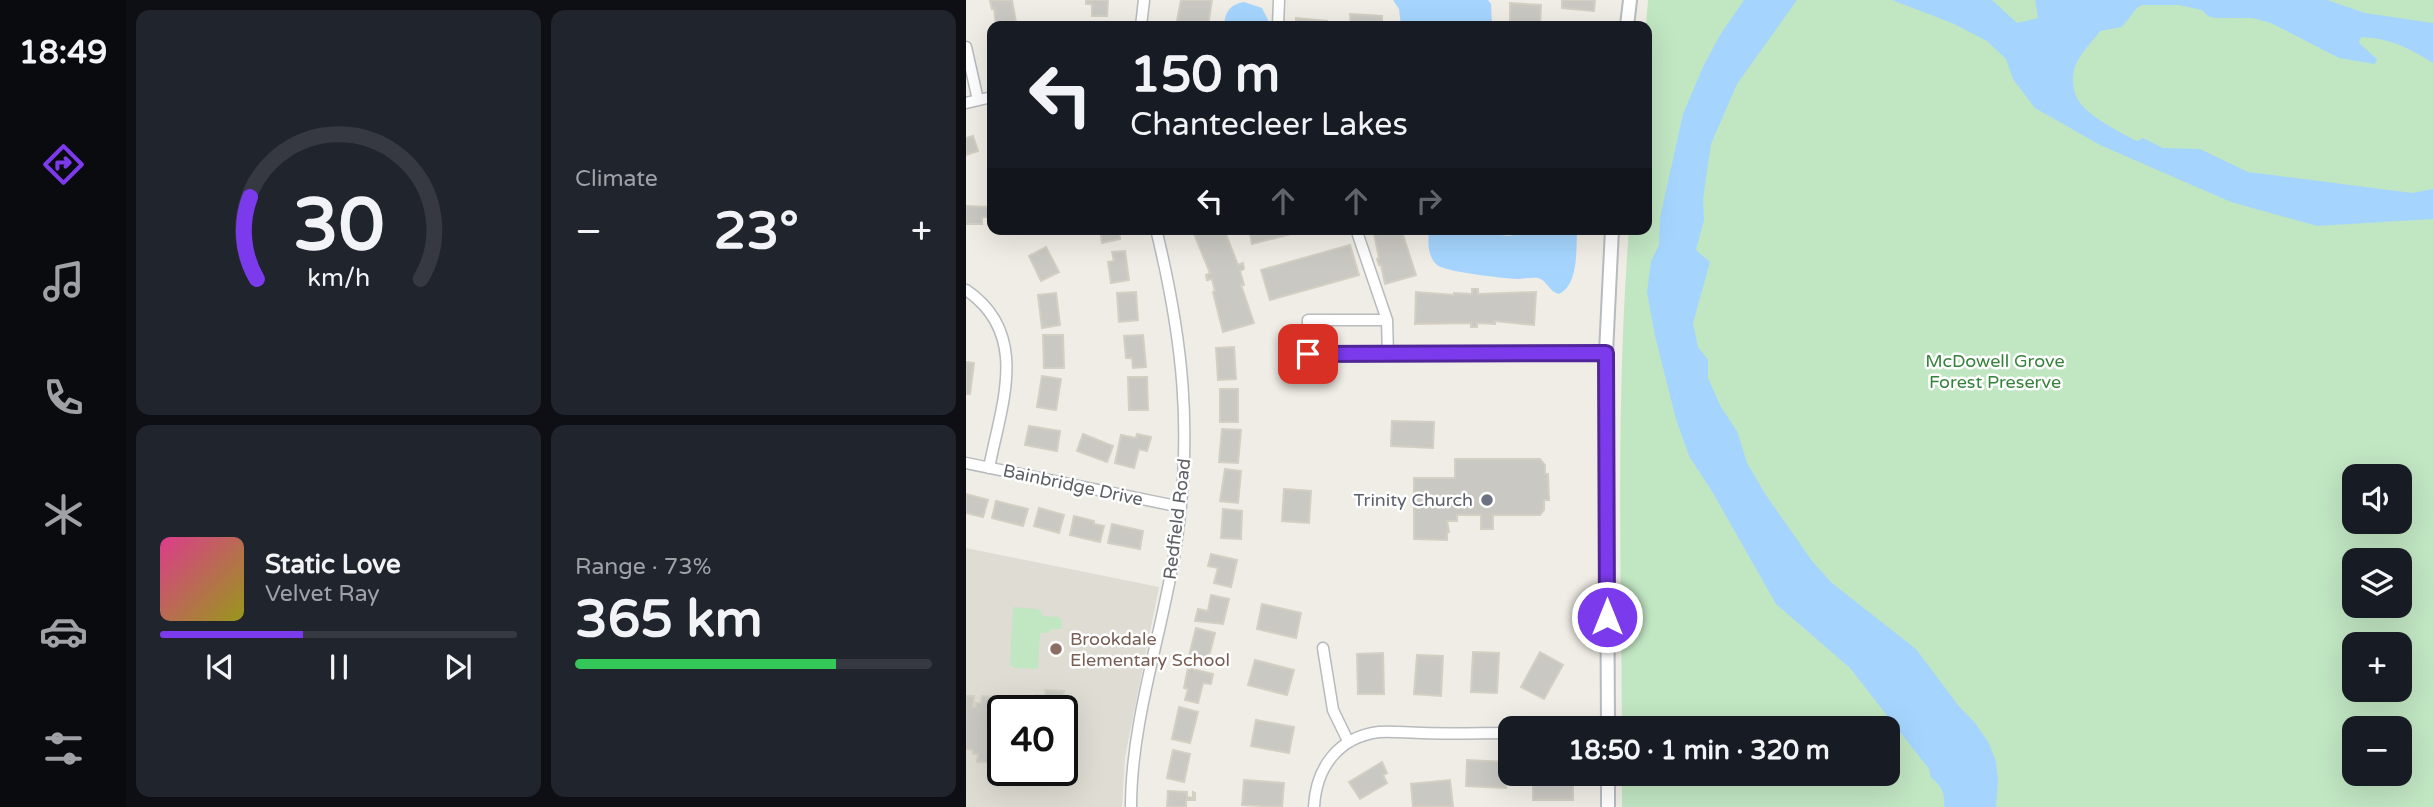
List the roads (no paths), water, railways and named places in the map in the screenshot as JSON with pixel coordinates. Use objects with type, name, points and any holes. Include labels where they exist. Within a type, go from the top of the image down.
[{"type":"street","points":[[1142,21],[1144,0]]},
{"type":"street","points":[[1278,21],[1279,0]]},
{"type":"street","points":[[1628,21],[1630,0]]},
{"type":"street","points":[[966,47],[978,100]]},
{"type":"street","points":[[966,103],[987,98]]},
{"type":"street","name":"Redfield Road","points":[[1131,807],[1135,754],[1170,579],[1181,507],[1186,439],[1182,365],[1171,294],[1157,235]]},
{"type":"street","points":[[1358,235],[1387,320],[1388,355]]},
{"type":"street","points":[[1608,716],[1606,353],[1612,235]]},
{"type":"street","points":[[966,290],[979,299],[994,318],[1007,358],[1007,376],[989,468]]},
{"type":"street","points":[[1387,320],[1308,320],[1308,354],[1606,353]]},
{"type":"street","name":"Bainbridge Drive","points":[[966,463],[1181,507]]},
{"type":"street","points":[[1323,648],[1333,710],[1348,741]]},
{"type":"street","points":[[1314,807],[1323,768],[1348,741],[1365,734],[1498,733]]},
{"type":"street","points":[[1608,786],[1608,807]]},
{"type":"water","points":[[1393,0],[1488,0],[1491,4],[1492,21],[1400,21],[1399,9]]},
{"type":"water","points":[[1744,0],[1797,0],[1737,84],[1711,144],[1703,199],[1704,220],[1696,250],[1710,262],[1693,323],[1698,347],[1708,360],[1708,378],[1721,407],[1737,431],[1747,463],[1812,561],[1832,583],[1916,649],[1989,743],[1996,762],[1998,780],[1996,807],[1944,807],[1942,790],[1938,783],[1931,778],[1929,769],[1900,732],[1900,716],[1888,716],[1850,668],[1776,604],[1689,456],[1676,419],[1647,292],[1651,261],[1659,245],[1660,218],[1683,114],[1720,35]]},
{"type":"water","points":[[1892,0],[1992,0],[2017,23],[2038,18],[2035,0],[2327,0],[2365,13],[2433,23],[2433,63],[2399,45],[2362,37],[2360,44],[2377,59],[2375,64],[2339,58],[2271,23],[2252,18],[2215,18],[2202,10],[2179,5],[2142,5],[2122,27],[2100,31],[2077,62],[2073,81],[2076,96],[2092,115],[2137,141],[2143,138],[2163,148],[2200,149],[2248,172],[2412,193],[2433,189],[2433,219],[2317,226],[2231,202],[2100,145],[2035,108],[2013,79],[2006,59],[1987,41],[1952,23]]},
{"type":"water","points":[[1244,2],[1262,8],[1268,21],[1225,21],[1229,10]]},
{"type":"water","points":[[1429,235],[1577,235],[1573,274],[1570,283],[1559,294],[1538,278],[1517,279],[1442,268],[1434,261],[1428,244]]},
{"type":"place","name":"Trinity Church","points":[[1487,500]]},
{"type":"place","name":"Brookdale Elementary School","points":[[1056,649]]},
{"type":"park label","name":"McDowell Grove Forest Preserve","points":[[1995,371]]}]
